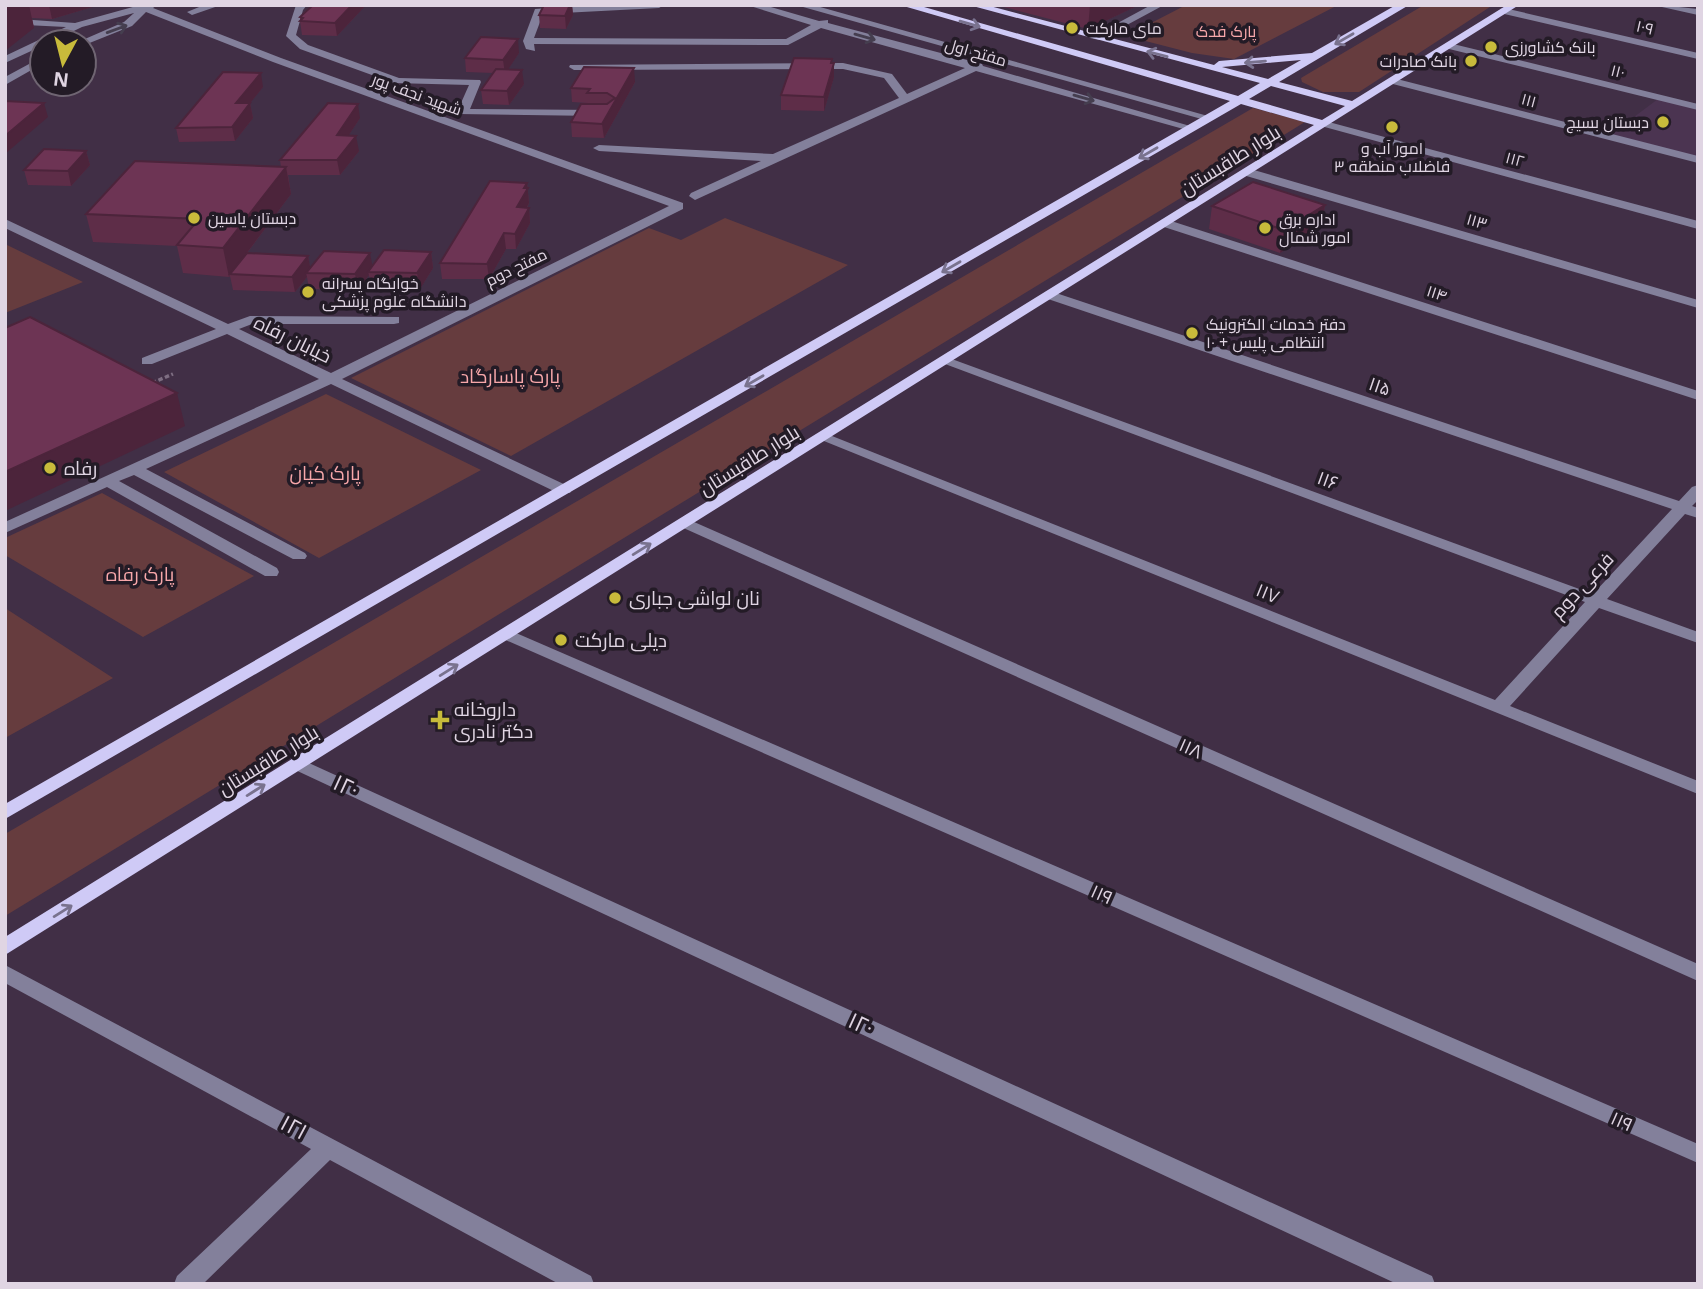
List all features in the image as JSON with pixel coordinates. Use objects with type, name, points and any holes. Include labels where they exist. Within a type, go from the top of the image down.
[{"type":"main road","points":[[905,5],[1325,124]]},
{"type":"main road","points":[[974,5],[1355,105]]},
{"type":"main road","points":[[5,813],[1404,5]]},
{"type":"main road","name":"بلوار طاقبستان","points":[[5,947],[1509,8]]},
{"type":"main road","points":[[1193,64],[1253,63],[1317,55]]},
{"type":"main road","points":[[1210,91],[1235,87],[1244,76]]},
{"type":"street","points":[[192,12],[216,5]]},
{"type":"street","points":[[302,5],[298,9],[291,36],[304,47],[398,81],[476,82],[463,112],[608,113]]},
{"type":"street","points":[[659,5],[539,11],[530,45],[788,42],[819,24],[841,16]]},
{"type":"street","name":"مفتح اول","points":[[752,5],[1191,128]]},
{"type":"street","name":"مفتح اول","points":[[801,5],[1209,118]]},
{"type":"street","points":[[1095,38],[1159,5]]},
{"type":"street","points":[[1665,5],[1698,12]]},
{"type":"street","points":[[5,60],[78,25],[148,6]]},
{"type":"street","points":[[98,36],[128,24],[148,6]]},
{"type":"street","name":"شهید نجف پور","points":[[148,6],[277,60],[679,206]]},
{"type":"street","name":"۱۰۹","points":[[1509,8],[1698,56]]},
{"type":"street","points":[[5,21],[78,25]]},
{"type":"street","name":"۱۱۰","points":[[1449,46],[1698,107]]},
{"type":"street","points":[[5,53],[17,53]]},
{"type":"street","points":[[695,196],[994,59]]},
{"type":"street","points":[[574,67],[843,66],[888,76],[906,100]]},
{"type":"street","points":[[5,82],[28,68]]},
{"type":"street","name":"۱۱۱","points":[[1393,80],[1698,160]]},
{"type":"street","name":"۱۱۲","points":[[1325,124],[1698,225]]},
{"type":"street","points":[[599,148],[775,158]]},
{"type":"street","name":"۱۱۳","points":[[1247,172],[1698,304]]},
{"type":"street","name":"مفتح دوم","points":[[5,528],[330,379],[679,206]]},
{"type":"street","name":"خیابان رفاه","points":[[5,223],[564,490]]},
{"type":"street","name":"۱۱۴","points":[[1165,223],[1698,396]]},
{"type":"street","name":"۱۱۵","points":[[1050,295],[1689,511]]},
{"type":"street","points":[[147,360],[250,320],[394,320]]},
{"type":"street","name":"۱۱۶","points":[[944,361],[1698,638]]},
{"type":"street","name":"۱۱۷","points":[[822,437],[1698,788]]},
{"type":"street","points":[[135,469],[299,556]]},
{"type":"street","points":[[109,482],[271,572]]},
{"type":"street","name":"فرعی دوم","points":[[1498,708],[1596,600],[1689,511],[1698,490]]},
{"type":"street","name":"۱۱۸","points":[[685,523],[1698,973]]},
{"type":"street","name":"۱۱۹","points":[[507,634],[1698,1154]]},
{"type":"street","name":"۱۲۰","points":[[298,764],[1423,1284]]},
{"type":"street","name":"۱۲۱","points":[[5,974],[330,1146],[582,1284]]},
{"type":"street","points":[[186,1284],[330,1146]]},
{"type":"shaded area","name":"دبستان بسیج","points":[[1658,99],[1698,109],[1698,158],[1610,135]]},
{"type":"green space","name":"پارک فدک","points":[[1186,5],[1338,5],[1234,59],[1192,53],[1126,36]]},
{"type":"green space","points":[[1424,5],[1493,5],[1359,92],[1323,92],[1302,82],[1301,78]]},
{"type":"green space","points":[[1253,108],[1305,122],[5,916],[5,834]]},
{"type":"green space","name":"پارک پاسارگاد","points":[[725,218],[848,265],[511,456],[351,378],[649,228],[681,240]]},
{"type":"green space","points":[[5,244],[83,282],[5,313]]},
{"type":"green space","name":"پارک کیان","points":[[326,394],[481,470],[319,558],[164,472]]},
{"type":"green space","name":"پارک رفاه","points":[[102,493],[254,576],[143,637],[5,555],[5,538]]},
{"type":"green space","points":[[5,608],[113,678],[5,738]]},
{"type":"building","points":[[313,5],[352,5],[335,23],[300,21],[303,18],[300,17]]},
{"type":"building","points":[[544,5],[570,5],[565,16],[539,15]]},
{"type":"building","points":[[481,37],[518,39],[503,60],[465,58]]},
{"type":"building","points":[[794,58],[832,59],[831,63],[834,63],[824,97],[781,95]]},
{"type":"building","points":[[584,67],[634,68],[602,124],[571,122],[581,104],[607,104],[615,98],[607,93],[587,93],[590,89],[571,88]]},
{"type":"building","points":[[496,69],[522,70],[507,91],[481,90]]},
{"type":"building","points":[[223,72],[261,73],[236,103],[250,103],[232,127],[176,128]]},
{"type":"building","points":[[5,101],[44,103],[5,136]]},
{"type":"building","points":[[328,103],[358,104],[337,135],[356,136],[337,160],[280,160]]},
{"type":"building","points":[[44,149],[86,151],[68,171],[24,170]]},
{"type":"building","points":[[135,161],[286,167],[223,248],[177,245],[199,219],[86,214]]},
{"type":"building","points":[[490,181],[527,183],[524,188],[528,188],[517,207],[529,208],[515,234],[504,233],[487,264],[440,263]]},
{"type":"building","points":[[1253,182],[1325,205],[1284,230],[1212,206]]},
{"type":"building","points":[[384,250],[431,252],[417,273],[368,272]]},
{"type":"building","points":[[324,251],[370,253],[355,274],[306,273]]},
{"type":"building","points":[[247,253],[308,256],[292,277],[230,274]]},
{"type":"building","name":"رفاه","points":[[30,317],[177,393],[5,472],[5,328]]},
{"type":"place","name":"مای مارکت","points":[[1072,28]]},
{"type":"place","name":"بانک کشاورزی","points":[[1491,47]]},
{"type":"place","name":"بانک صادرات","points":[[1471,61]]},
{"type":"place","name":"دبستان بسیج","points":[[1663,122]]},
{"type":"place","name":"امور آب و فاضلاب منطقه ۳","points":[[1392,127]]},
{"type":"place","name":"دبستان یاسین","points":[[194,218]]},
{"type":"place","name":"اداره برق امور شمال","points":[[1265,228]]},
{"type":"place","name":"خوابگاه پسرانه دانشگاه علوم پزشکی","points":[[308,292]]},
{"type":"place","name":"دفتر خدمات الکترونیک انتظامی پلیس + ۱۰","points":[[1192,333]]},
{"type":"place","name":"رفاه","points":[[50,468]]},
{"type":"place","name":"نان لواشی جباری","points":[[615,598]]},
{"type":"place","name":"دیلی مارکت","points":[[561,640]]},
{"type":"place","name":"داروخانه دکتر نادری","points":[[440,720]]}]
